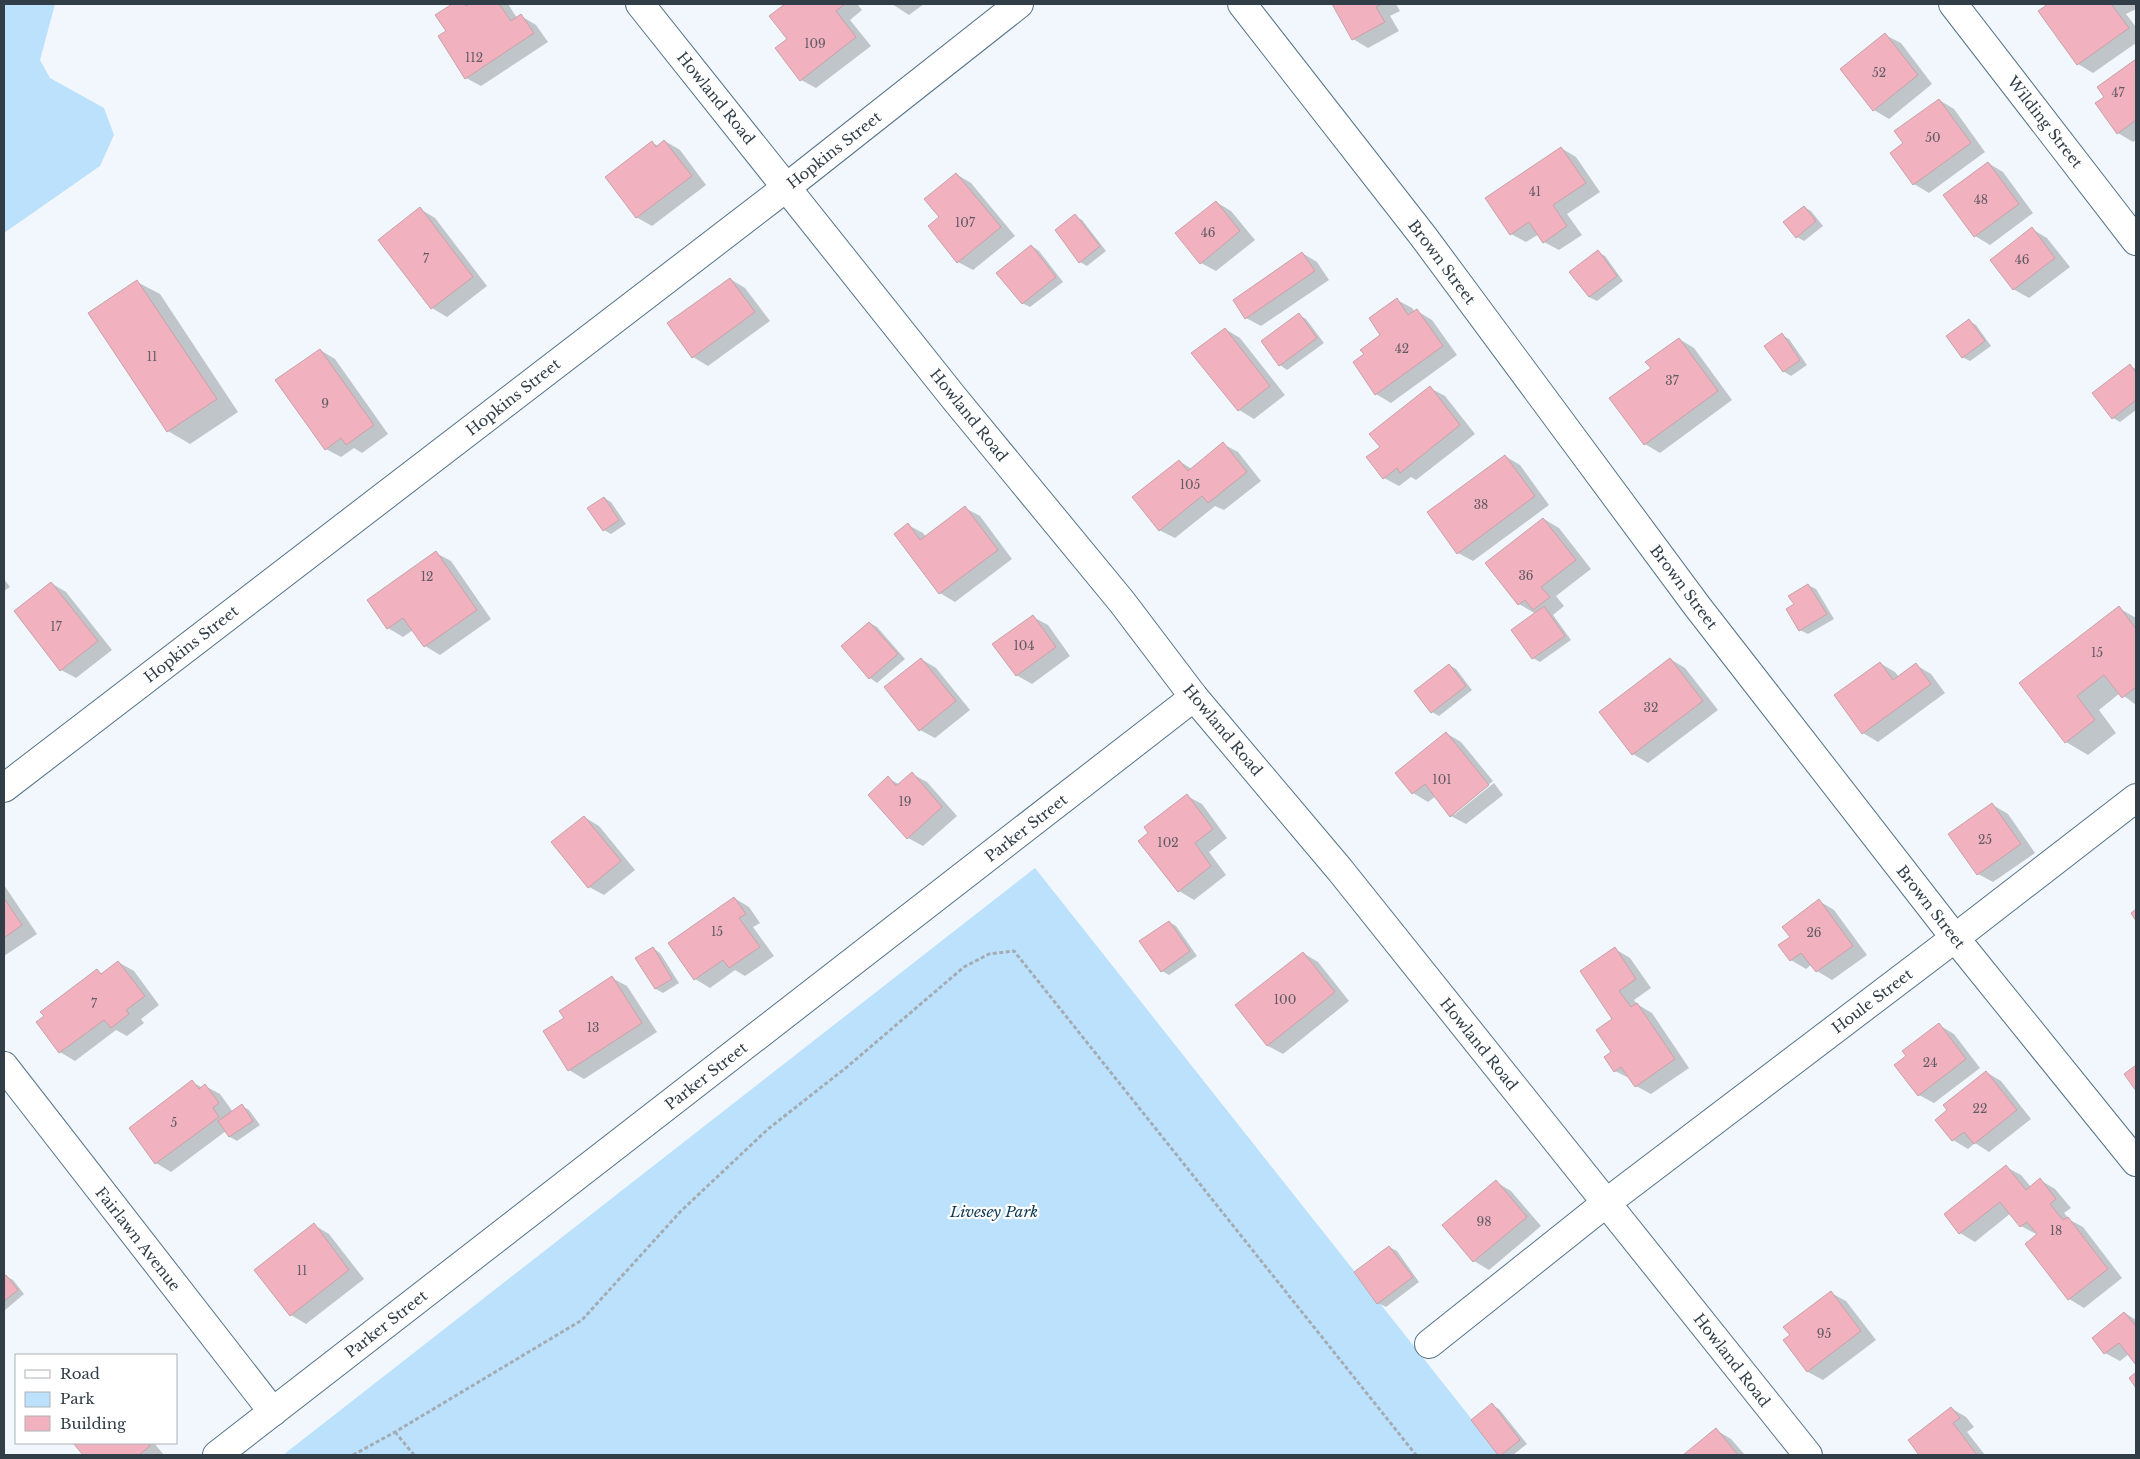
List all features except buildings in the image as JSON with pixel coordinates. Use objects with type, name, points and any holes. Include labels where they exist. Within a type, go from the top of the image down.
[{"type":"street","name":"Howland Road","points":[[640,4],[954,398],[1122,602],[1194,697],[1340,870],[1808,1455]]},
{"type":"street","name":"Hopkins Street","points":[[4,788],[787,187],[1020,4]]},
{"type":"street","name":"Brown Street","points":[[1242,4],[1423,236],[1697,606],[1955,938],[2136,1162]]},
{"type":"street","name":"Wilding Street","points":[[1953,4],[2136,241]]},
{"type":"street","name":"Parker Street","points":[[217,1455],[1194,697]]},
{"type":"street","name":"Houle Street","points":[[1429,1344],[1606,1203],[2136,798]]},
{"type":"street","name":"Fairlawn Avenue","points":[[4,1066],[273,1412]]},
{"type":"path","points":[[353,1455],[395,1432],[582,1320],[681,1211],[768,1129],[847,1067],[964,967],[989,954],[1014,951],[1416,1455]]},
{"type":"path","points":[[395,1432],[414,1455]]},
{"type":"green space","points":[[4,4],[55,4],[40,60],[50,78],[104,108],[114,135],[100,166],[4,233]]},
{"type":"green space","name":"Livesey Park","points":[[1035,868],[1500,1455],[283,1455]]}]
